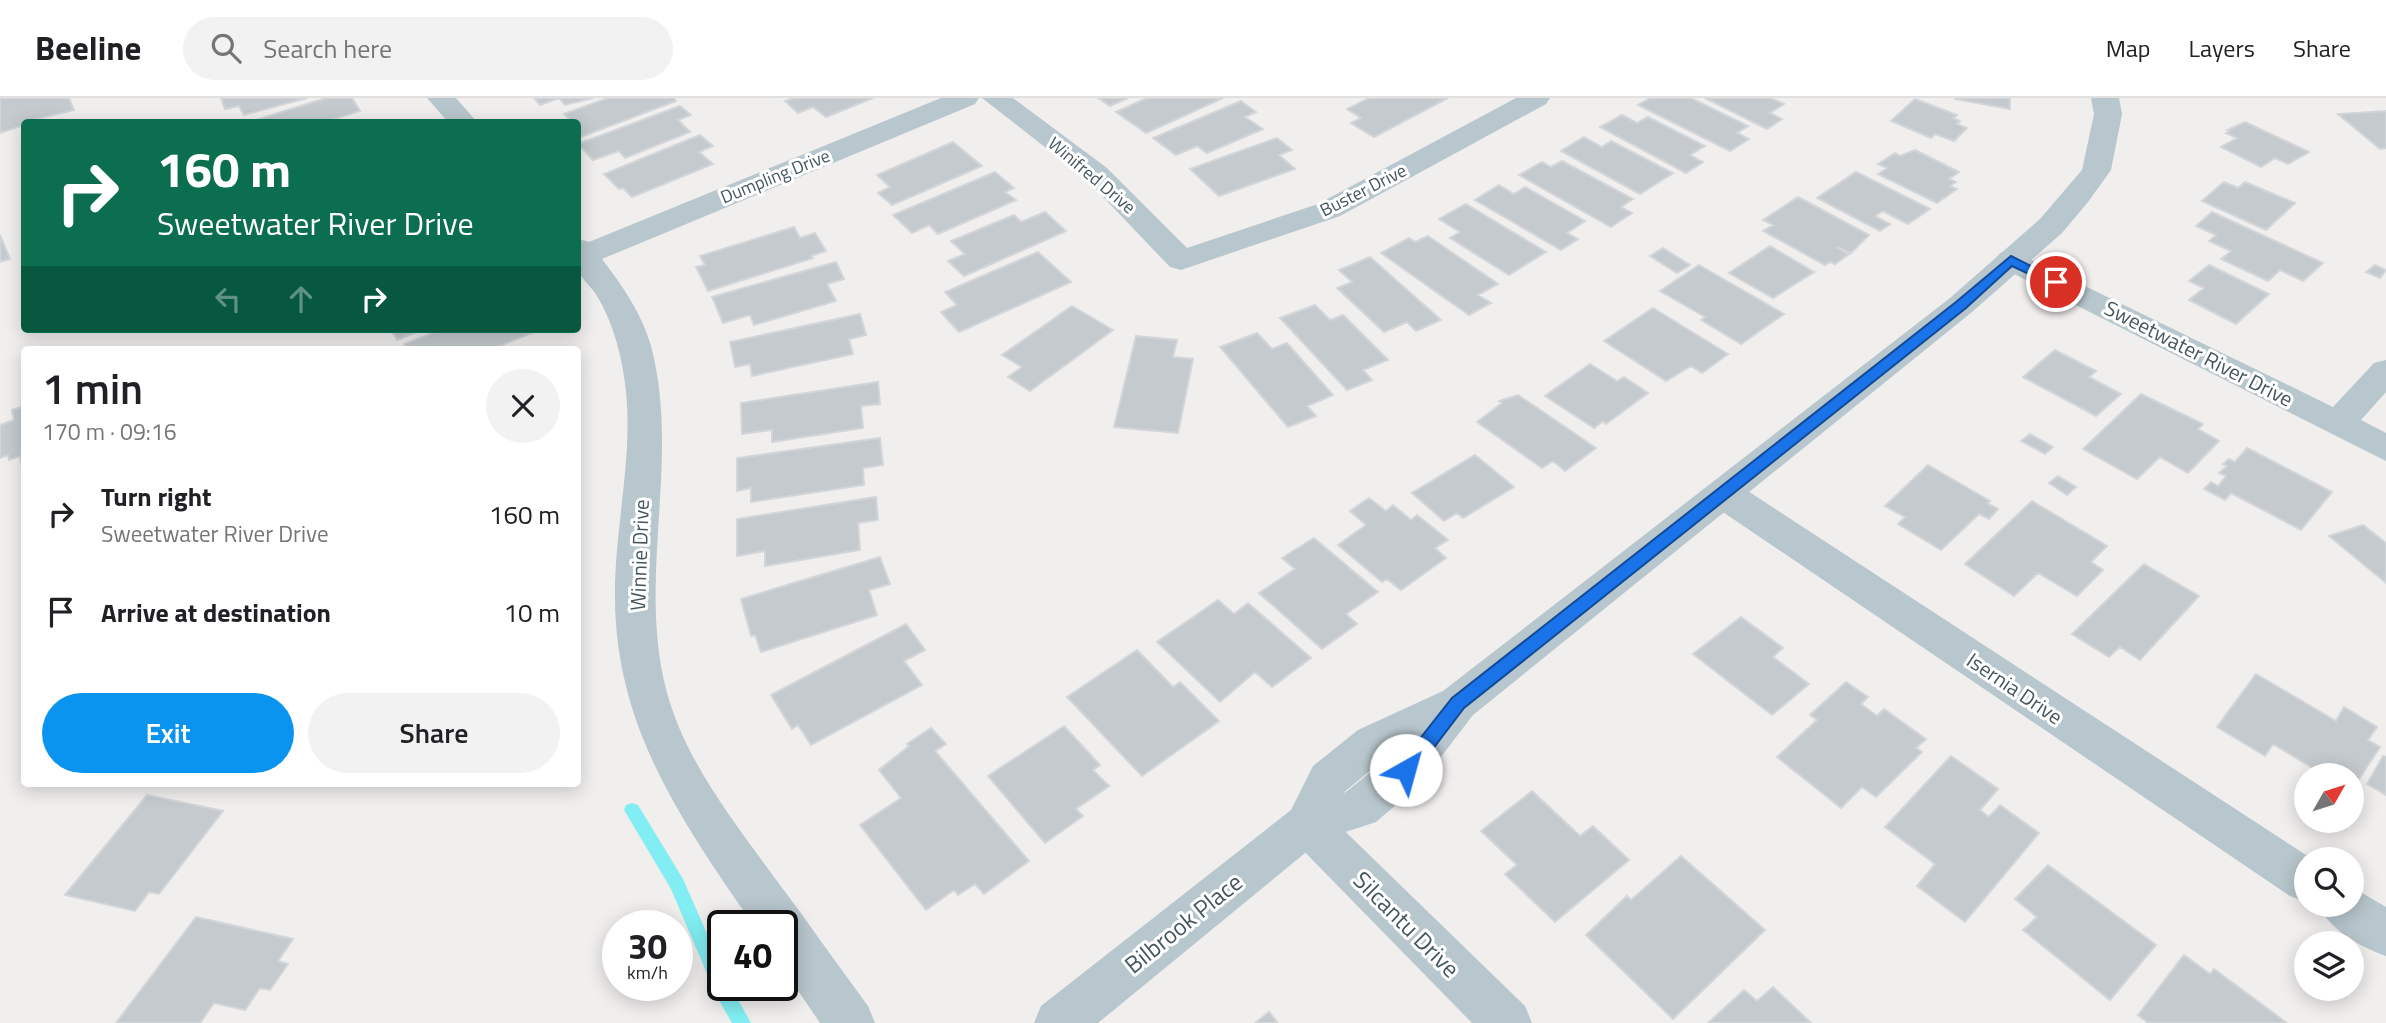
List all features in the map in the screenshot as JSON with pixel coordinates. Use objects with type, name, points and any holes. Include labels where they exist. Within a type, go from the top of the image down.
[{"type":"street","points":[[441,98],[460,119]]},
{"type":"street","name":"Dumpling Drive","points":[[581,251],[965,98]]},
{"type":"street","name":"Winifred Drive","points":[[996,98],[1097,174],[1181,260]]},
{"type":"street","name":"Buster Drive","points":[[1181,260],[1329,210],[1536,98]]},
{"type":"street","name":"Bilbrook Place","points":[[1059,1023],[1307,824],[1360,808],[1406,770],[1458,703],[1961,305],[2051,226],[2096,170],[2104,144],[2108,114],[2105,98]]},
{"type":"street","name":"Winnie Drive","points":[[581,251],[616,299],[635,341],[643,381],[646,427],[634,580],[638,653],[656,727],[692,798],[771,910]]},
{"type":"street","name":"Sweetwater River Drive","points":[[2011,260],[2386,448]]},
{"type":"street","points":[[2338,423],[2386,371]]},
{"type":"street","name":"Isernia Drive","points":[[1724,494],[2294,873]]},
{"type":"street","name":"Silcantu Drive","points":[[1307,824],[1507,1023]]},
{"type":"street","points":[[2360,917],[2386,934]]},
{"type":"street","name":"Winnie Drive","points":[[798,949],[849,1023]]},
{"type":"building","points":[[0,98],[69,98],[74,110],[36,119],[21,119],[21,126],[0,133]]},
{"type":"building","points":[[221,98],[307,98],[244,115],[239,106],[225,109]]},
{"type":"building","points":[[326,98],[352,98],[360,111],[335,119],[259,119]]},
{"type":"building","points":[[534,98],[559,98],[540,105]]},
{"type":"building","points":[[559,98],[593,98],[565,105]]},
{"type":"building","points":[[608,98],[674,98],[676,101],[581,137],[581,119],[569,119],[564,114]]},
{"type":"building","points":[[794,98],[873,98],[826,117],[813,107],[798,113],[785,101]]},
{"type":"building","points":[[1098,98],[1128,98],[1110,106]]},
{"type":"building","points":[[1147,98],[1223,98],[1146,133],[1116,112]]},
{"type":"building","points":[[1369,98],[1448,98],[1374,137],[1351,123],[1361,118],[1347,109]]},
{"type":"building","points":[[1650,98],[1691,98],[1748,126],[1737,133],[1749,139],[1730,151],[1638,105]]},
{"type":"building","points":[[1705,98],[1771,98],[1784,104],[1770,113],[1782,119],[1767,129]]},
{"type":"building","points":[[2010,98],[2010,109],[1955,99]]},
{"type":"building","points":[[1915,99],[1957,115],[1953,118],[1960,121],[1957,124],[1967,128],[1954,141],[1935,134],[1931,138],[1891,121]]},
{"type":"building","points":[[1241,101],[1256,112],[1245,117],[1263,129],[1207,153],[1197,146],[1176,155],[1153,138]]},
{"type":"building","points":[[680,106],[691,115],[678,120],[690,132],[625,158],[619,151],[593,160],[581,147],[581,143]]},
{"type":"building","points":[[2386,111],[2386,148],[2380,149],[2338,114]]},
{"type":"building","points":[[1622,115],[1637,123],[1648,117],[1705,146],[1690,155],[1703,162],[1686,173],[1600,127]]},
{"type":"building","points":[[2245,122],[2309,152],[2288,164],[2275,158],[2261,167],[2221,147],[2237,138],[2226,133],[2229,131],[2227,130]]},
{"type":"building","points":[[700,135],[713,146],[699,152],[713,164],[632,197],[604,174]]},
{"type":"building","points":[[1584,137],[1602,147],[1611,141],[1673,173],[1640,194],[1561,151]]},
{"type":"building","points":[[1277,138],[1292,150],[1279,155],[1295,169],[1219,196],[1190,169]]},
{"type":"building","points":[[953,142],[982,166],[892,205],[878,193],[890,187],[877,175]]},
{"type":"building","points":[[1915,150],[1959,172],[1949,179],[1956,182],[1950,186],[1957,189],[1937,203],[1878,174],[1887,168],[1878,164],[1895,153],[1900,156]]},
{"type":"building","points":[[1562,161],[1633,199],[1621,207],[1632,213],[1611,227],[1519,175],[1542,162],[1551,167]]},
{"type":"building","points":[[995,172],[1014,188],[1005,192],[1016,200],[938,234],[929,225],[912,233],[893,215]]},
{"type":"building","points":[[1856,172],[1930,209],[1908,224],[1883,211],[1875,216],[1890,224],[1880,231],[1817,198]]},
{"type":"building","points":[[2224,182],[2238,188],[2245,182],[2295,203],[2266,230],[2202,201]]},
{"type":"building","points":[[1499,185],[1514,194],[1525,187],[1585,221],[1567,233],[1578,239],[1561,250],[1475,200]]},
{"type":"building","points":[[1798,197],[1869,235],[1851,253],[1836,247],[1849,254],[1835,264],[1830,262],[1825,265],[1763,231],[1773,225],[1763,220]]},
{"type":"building","points":[[1466,204],[1546,252],[1509,275],[1450,238],[1460,232],[1439,219]]},
{"type":"building","points":[[1045,212],[1066,231],[964,276],[948,261],[965,254],[951,241],[1014,215],[1021,222]]},
{"type":"building","points":[[2212,212],[2323,263],[2303,281],[2280,270],[2268,281],[2221,259],[2231,251],[2209,241],[2216,235],[2196,226]]},
{"type":"building","points":[[794,227],[800,238],[815,233],[826,251],[811,256],[813,258],[708,291],[696,267],[705,265],[700,256]]},
{"type":"building","points":[[0,235],[10,259],[0,262]]},
{"type":"building","points":[[1428,236],[1498,284],[1478,295],[1491,303],[1469,315],[1381,253],[1409,238],[1415,242]]},
{"type":"building","points":[[1770,246],[1814,272],[1773,298],[1729,273]]},
{"type":"building","points":[[1663,248],[1690,265],[1677,273],[1650,256]]},
{"type":"building","points":[[1038,252],[1071,282],[959,332],[941,312],[957,305],[945,292]]},
{"type":"building","points":[[1370,257],[1441,320],[1416,331],[1407,322],[1384,332],[1337,288],[1352,282],[1339,270]]},
{"type":"building","points":[[836,262],[844,279],[827,284],[836,301],[754,325],[750,315],[723,323],[712,297]]},
{"type":"building","points":[[1699,265],[1784,314],[1741,344],[1701,320],[1705,317],[1660,291]]},
{"type":"building","points":[[2209,265],[2269,294],[2236,324],[2189,300],[2204,288],[2189,281]]},
{"type":"building","points":[[2375,265],[2386,270],[2380,278],[2366,272]]},
{"type":"building","points":[[1315,305],[1330,320],[1343,315],[1388,360],[1363,370],[1372,380],[1347,390],[1280,318]]},
{"type":"building","points":[[1072,306],[1113,330],[1030,391],[1008,377],[1022,367],[1002,355]]},
{"type":"building","points":[[1653,308],[1728,354],[1702,373],[1691,366],[1666,381],[1604,341]]},
{"type":"building","points":[[860,314],[866,335],[849,339],[853,354],[752,376],[750,364],[735,367],[730,342]]},
{"type":"building","points":[[393,333],[414,333],[397,340]]},
{"type":"building","points":[[433,333],[531,333],[500,346],[404,344]]},
{"type":"building","points":[[1257,333],[1272,349],[1287,343],[1333,395],[1307,406],[1316,416],[1288,427],[1220,347]]},
{"type":"building","points":[[1136,336],[1177,340],[1173,357],[1193,359],[1178,433],[1114,427]]},
{"type":"building","points":[[2055,350],[2096,371],[2089,377],[2121,394],[2096,416],[2023,377]]},
{"type":"building","points":[[1590,364],[1617,381],[1624,377],[1648,393],[1606,424],[1603,421],[1594,428],[1545,396]]},
{"type":"building","points":[[878,382],[880,404],[861,406],[863,428],[772,442],[772,430],[742,434],[741,403]]},
{"type":"building","points":[[2141,394],[2203,424],[2198,429],[2219,441],[2188,473],[2160,457],[2137,479],[2083,449]]},
{"type":"building","points":[[1518,395],[1596,448],[1565,471],[1553,461],[1542,468],[1477,422],[1502,403],[1499,401]]},
{"type":"building","points":[[21,407],[21,461],[20,456],[9,460],[8,455],[0,458],[0,425],[14,420],[12,410]]},
{"type":"building","points":[[2030,434],[2053,447],[2045,454],[2021,441]]},
{"type":"building","points":[[880,438],[883,465],[863,468],[864,485],[751,502],[751,488],[737,491],[737,458]]},
{"type":"building","points":[[2247,448],[2332,492],[2301,530],[2231,493],[2225,500],[2204,489],[2211,482],[2218,486],[2226,476],[2219,473],[2227,466],[2223,464],[2229,459],[2235,462]]},
{"type":"building","points":[[1475,455],[1514,487],[1463,518],[1457,513],[1444,521],[1412,493]]},
{"type":"building","points":[[1928,465],[1990,501],[1987,503],[1998,509],[1989,519],[1979,514],[1941,550],[1898,524],[1905,517],[1885,506]]},
{"type":"building","points":[[2058,476],[2076,487],[2067,495],[2049,483]]},
{"type":"building","points":[[876,497],[878,520],[858,523],[860,550],[765,566],[765,551],[737,556],[737,519]]},
{"type":"building","points":[[1369,498],[1386,511],[1393,505],[1411,520],[1417,515],[1448,540],[1435,548],[1446,558],[1401,590],[1387,579],[1382,582],[1338,545],[1366,525],[1350,511]]},
{"type":"building","points":[[2032,501],[2107,546],[2091,562],[2103,570],[2077,596],[2038,573],[2014,596],[1965,564]]},
{"type":"building","points":[[2363,525],[2386,543],[2386,583],[2329,536]]},
{"type":"building","points":[[1314,538],[1378,592],[1346,614],[1357,624],[1322,649],[1259,593],[1295,569],[1282,558]]},
{"type":"building","points":[[880,557],[890,584],[869,590],[877,615],[761,652],[755,635],[751,636],[741,599]]},
{"type":"building","points":[[2144,564],[2199,596],[2140,660],[2120,647],[2109,657],[2072,634]]},
{"type":"building","points":[[1218,600],[1234,614],[1248,603],[1311,658],[1272,687],[1255,672],[1220,702],[1157,642]]},
{"type":"building","points":[[1741,617],[1783,648],[1773,657],[1809,684],[1772,715],[1693,654]]},
{"type":"building","points":[[906,624],[925,650],[904,661],[922,685],[811,745],[798,725],[792,729],[771,695]]},
{"type":"building","points":[[1137,650],[1173,687],[1180,682],[1219,721],[1142,776],[1067,697]]},
{"type":"building","points":[[2256,674],[2336,721],[2344,707],[2377,727],[2368,740],[2380,747],[2364,772],[2364,763],[2304,763],[2273,744],[2265,756],[2217,727]]},
{"type":"building","points":[[1846,682],[1868,697],[1861,704],[1877,716],[1884,709],[1926,739],[1916,748],[1922,752],[1876,797],[1862,787],[1841,808],[1777,757],[1817,720],[1810,715]]},
{"type":"building","points":[[1064,726],[1100,765],[1093,770],[1109,786],[1076,809],[1083,816],[1045,843],[988,776]]},
{"type":"building","points":[[931,728],[946,744],[935,751],[1029,861],[984,894],[975,884],[958,895],[954,890],[926,910],[860,825],[901,798],[879,770],[909,746],[907,744]]},
{"type":"building","points":[[1951,756],[1998,789],[1980,810],[1989,817],[2000,805],[2039,833],[1965,922],[1917,886],[1935,864],[1885,827]]},
{"type":"building","points":[[2383,756],[2386,757],[2386,795],[2367,784]]},
{"type":"building","points":[[1532,791],[1580,836],[1593,826],[1629,860],[1555,922],[1505,874],[1517,865],[1481,831]]},
{"type":"building","points":[[147,795],[223,811],[159,894],[149,892],[135,911],[65,895]]},
{"type":"building","points":[[1681,856],[1765,930],[1673,1019],[1586,935],[1627,896],[1631,900]]},
{"type":"building","points":[[2048,865],[2156,945],[2110,1000],[2023,930],[2037,917],[2015,899]]},
{"type":"building","points":[[196,917],[293,939],[278,961],[288,964],[270,990],[260,988],[245,1010],[214,1003],[200,1023],[116,1023]]},
{"type":"building","points":[[2184,955],[2210,974],[2214,969],[2287,1023],[2148,1023],[2138,1015]]},
{"type":"building","points":[[1773,987],[1811,1023],[1708,1023],[1744,990],[1757,1001]]},
{"type":"building","points":[[1269,1012],[1278,1023],[1255,1023]]},
{"type":"waterway","points":[[632,810],[677,884],[723,991],[742,1023]]},
{"type":"route","points":[[1406,770],[1458,703],[1961,305],[2011,260],[2056,282]]}]
